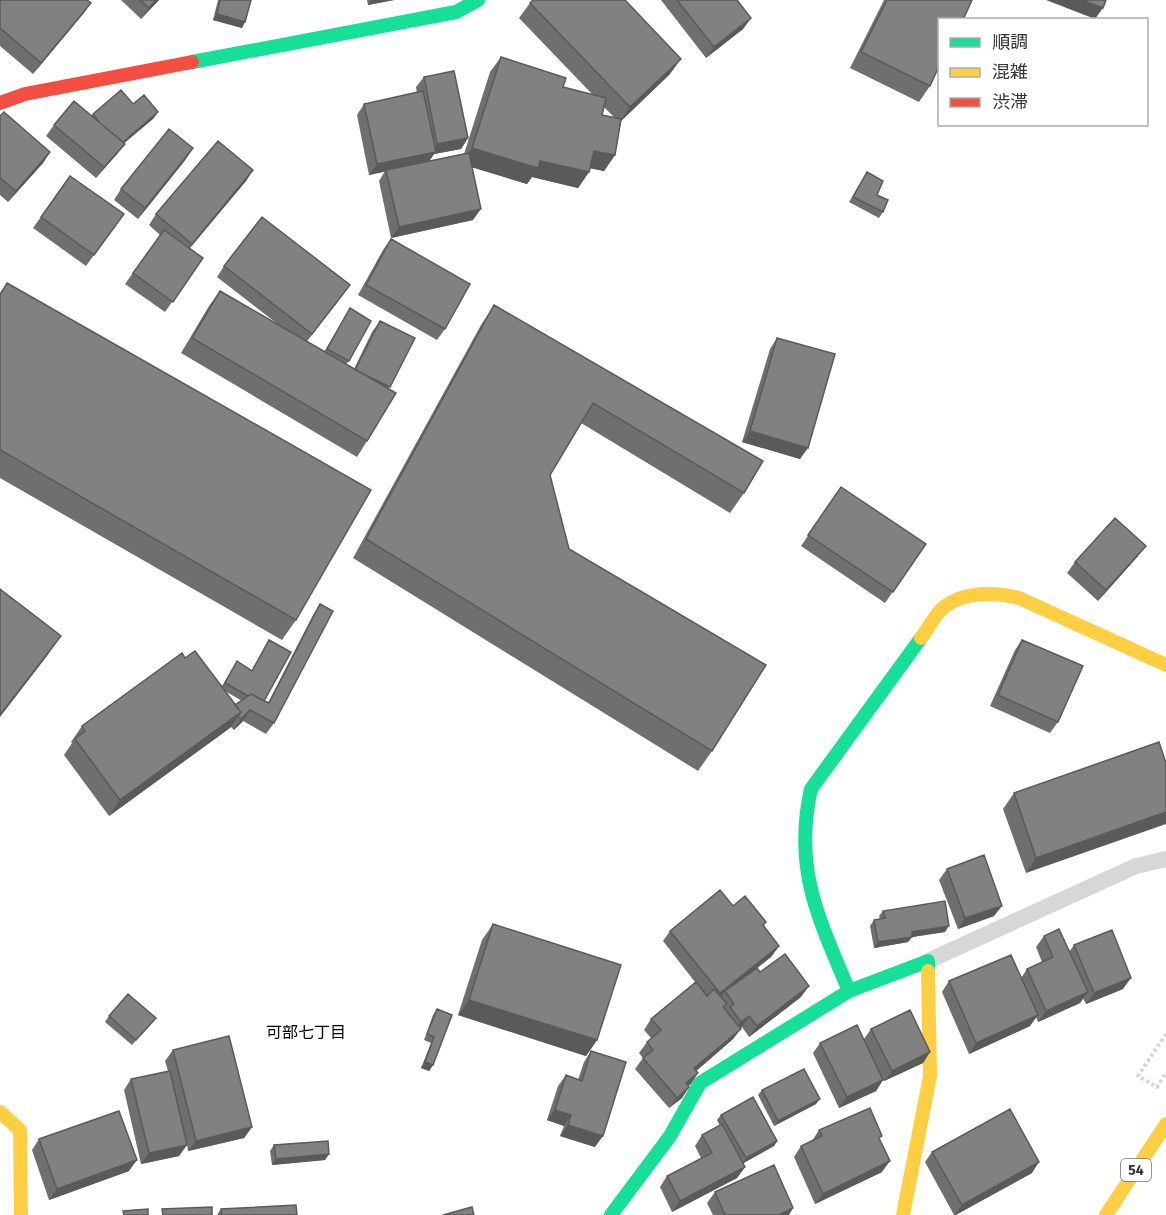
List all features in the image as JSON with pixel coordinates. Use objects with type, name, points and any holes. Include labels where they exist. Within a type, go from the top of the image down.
[{"type":"main road","points":[[0,103],[25,94],[456,12],[478,0]]},
{"type":"main road","points":[[849,991],[815,907],[803,864],[803,815],[811,789],[944,608],[973,593],[994,591],[1019,598],[1166,665]]},
{"type":"main road","points":[[611,1215],[670,1137],[700,1083],[849,991],[928,961],[930,1076],[903,1215]]},
{"type":"main road","points":[[0,1112],[20,1130],[21,1215]]},
{"type":"main road","name":"54","points":[[1106,1215],[1166,1124]]},
{"type":"lane","points":[[928,961],[1136,866],[1166,859]]},
{"type":"path","points":[[1166,1035],[1138,1076],[1157,1087],[1166,1073]]},
{"type":"building","points":[[0,0],[87,0],[91,3],[41,63],[0,28]]},
{"type":"building","points":[[140,0],[156,0],[149,8]]},
{"type":"building","points":[[220,0],[251,0],[245,22],[217,14]]},
{"type":"building","points":[[533,0],[625,0],[681,59],[630,107],[530,3]]},
{"type":"building","points":[[677,0],[737,0],[751,18],[714,47]]},
{"type":"building","points":[[887,0],[972,0],[964,18],[938,18],[938,68],[930,86],[861,52]]},
{"type":"building","points":[[1082,0],[1106,0],[1103,8]]},
{"type":"building","points":[[501,57],[566,78],[563,87],[606,98],[602,115],[621,119],[615,155],[594,151],[589,172],[540,161],[538,168],[472,148]]},
{"type":"building","points":[[454,71],[468,138],[437,144],[424,77]]},
{"type":"building","points":[[121,90],[133,104],[144,95],[158,112],[123,142],[100,123],[93,114]]},
{"type":"building","points":[[423,91],[436,152],[377,164],[364,104]]},
{"type":"building","points":[[74,101],[125,144],[104,167],[54,125]]},
{"type":"building","points":[[4,112],[50,152],[16,191],[0,178],[0,116]]},
{"type":"building","points":[[169,129],[193,148],[145,208],[121,189]]},
{"type":"building","points":[[218,141],[253,170],[192,244],[156,214]]},
{"type":"building","points":[[469,153],[481,209],[399,227],[386,170]]},
{"type":"building","points":[[867,172],[883,181],[877,195],[888,200],[883,212],[853,197]]},
{"type":"building","points":[[70,176],[124,214],[94,255],[41,217]]},
{"type":"building","points":[[262,217],[350,285],[312,334],[224,266]]},
{"type":"building","points":[[164,230],[203,258],[173,302],[133,273]]},
{"type":"building","points":[[391,239],[470,284],[445,329],[366,285]]},
{"type":"building","points":[[7,283],[371,490],[296,620],[0,450],[0,295]]},
{"type":"building","points":[[220,291],[396,393],[367,441],[192,338]]},
{"type":"building","points":[[494,305],[763,461],[744,493],[593,403],[550,475],[569,549],[766,665],[712,751],[366,539]]},
{"type":"building","points":[[350,308],[371,321],[349,361],[327,349]]},
{"type":"building","points":[[380,321],[415,338],[390,387],[355,370]]},
{"type":"building","points":[[777,338],[835,354],[808,448],[750,431]]},
{"type":"building","points":[[841,487],[926,544],[893,592],[808,535]]},
{"type":"building","points":[[1115,518],[1146,546],[1106,590],[1075,562]]},
{"type":"building","points":[[0,589],[61,636],[0,715]]},
{"type":"building","points":[[320,604],[333,611],[274,723],[250,710],[241,719],[238,716],[241,712],[235,705],[251,694],[269,703]]},
{"type":"building","points":[[269,640],[291,652],[264,701],[251,694],[248,696],[225,683],[237,661],[252,671]]},
{"type":"building","points":[[1022,640],[1083,666],[1058,722],[998,695]]},
{"type":"building","points":[[195,651],[241,712],[120,800],[75,739],[85,731],[82,726],[182,653],[185,658]]},
{"type":"building","points":[[1159,742],[1166,763],[1166,812],[1036,858],[1014,793]]},
{"type":"building","points":[[984,855],[1002,906],[965,918],[947,869]]},
{"type":"building","points":[[720,890],[733,906],[745,896],[766,922],[763,925],[779,946],[720,993],[670,931]]},
{"type":"building","points":[[945,901],[949,926],[912,932],[912,937],[878,942],[874,920],[885,918],[883,911]]},
{"type":"building","points":[[493,924],[621,965],[597,1040],[469,1000]]},
{"type":"building","points":[[1059,929],[1088,992],[1046,1011],[1027,969],[1053,957],[1044,936]]},
{"type":"building","points":[[1112,930],[1131,978],[1094,993],[1074,945]]},
{"type":"building","points":[[785,954],[809,986],[757,1026],[749,1016],[741,1022],[730,1007],[734,1004],[725,991],[757,968],[760,972]]},
{"type":"building","points":[[1011,955],[1038,1015],[976,1043],[949,981]]},
{"type":"building","points":[[696,982],[707,996],[714,989],[727,1004],[723,1007],[741,1029],[694,1068],[698,1073],[686,1083],[689,1087],[677,1098],[643,1058],[653,1050],[647,1042],[661,1030],[651,1019]]},
{"type":"building","points":[[128,994],[156,1018],[136,1040],[109,1016]]},
{"type":"building","points":[[437,1009],[452,1015],[433,1065],[425,1062],[434,1037],[427,1034]]},
{"type":"building","points":[[910,1010],[930,1052],[892,1071],[871,1029]]},
{"type":"building","points":[[857,1025],[883,1080],[847,1097],[820,1043]]},
{"type":"building","points":[[229,1036],[252,1127],[196,1141],[173,1050]]},
{"type":"building","points":[[591,1051],[626,1062],[603,1136],[568,1125],[571,1115],[555,1110],[566,1075],[582,1081]]},
{"type":"building","points":[[804,1069],[820,1099],[778,1121],[762,1090]]},
{"type":"building","points":[[170,1071],[187,1145],[149,1153],[131,1079]]},
{"type":"building","points":[[753,1097],[777,1141],[746,1158],[721,1115]]},
{"type":"building","points":[[870,1108],[882,1136],[879,1138],[890,1161],[823,1194],[801,1146],[822,1136],[819,1130]]},
{"type":"building","points":[[1010,1109],[1039,1162],[962,1205],[932,1152]]},
{"type":"building","points":[[119,1111],[137,1160],[57,1189],[39,1139]]},
{"type":"building","points":[[722,1124],[745,1167],[680,1201],[667,1176],[712,1153],[702,1135]]},
{"type":"building","points":[[328,1141],[329,1154],[276,1159],[274,1145]]},
{"type":"building","points":[[774,1165],[793,1208],[779,1215],[725,1215],[715,1192]]},
{"type":"building","points":[[296,1205],[297,1215],[222,1215],[221,1209]]},
{"type":"building","points":[[212,1207],[212,1215],[163,1215],[162,1209]]},
{"type":"building","points":[[472,1207],[474,1215],[443,1215]]},
{"type":"building","points":[[148,1209],[148,1215],[124,1215],[123,1211]]},
{"type":"traffic: fast","points":[[192,62],[456,12],[478,0]]},
{"type":"traffic: fast","points":[[849,991],[819,917],[807,869],[806,818],[811,789],[921,638]]},
{"type":"traffic: fast","points":[[611,1215],[670,1136],[700,1083],[849,991],[928,961],[928,971]]},
{"type":"traffic: slow","points":[[921,638],[944,607],[952,602],[980,594],[1000,595],[1019,598],[1166,665]]},
{"type":"traffic: slow","points":[[903,1215],[930,1076],[928,971]]},
{"type":"traffic: slow","points":[[0,1112],[20,1130],[21,1215]]},
{"type":"traffic: slow","points":[[1106,1215],[1166,1124]]},
{"type":"traffic: jam","points":[[0,103],[25,94],[192,62]]},
{"type":"district","name":"可部七丁目","points":[[306,1032]]}]
